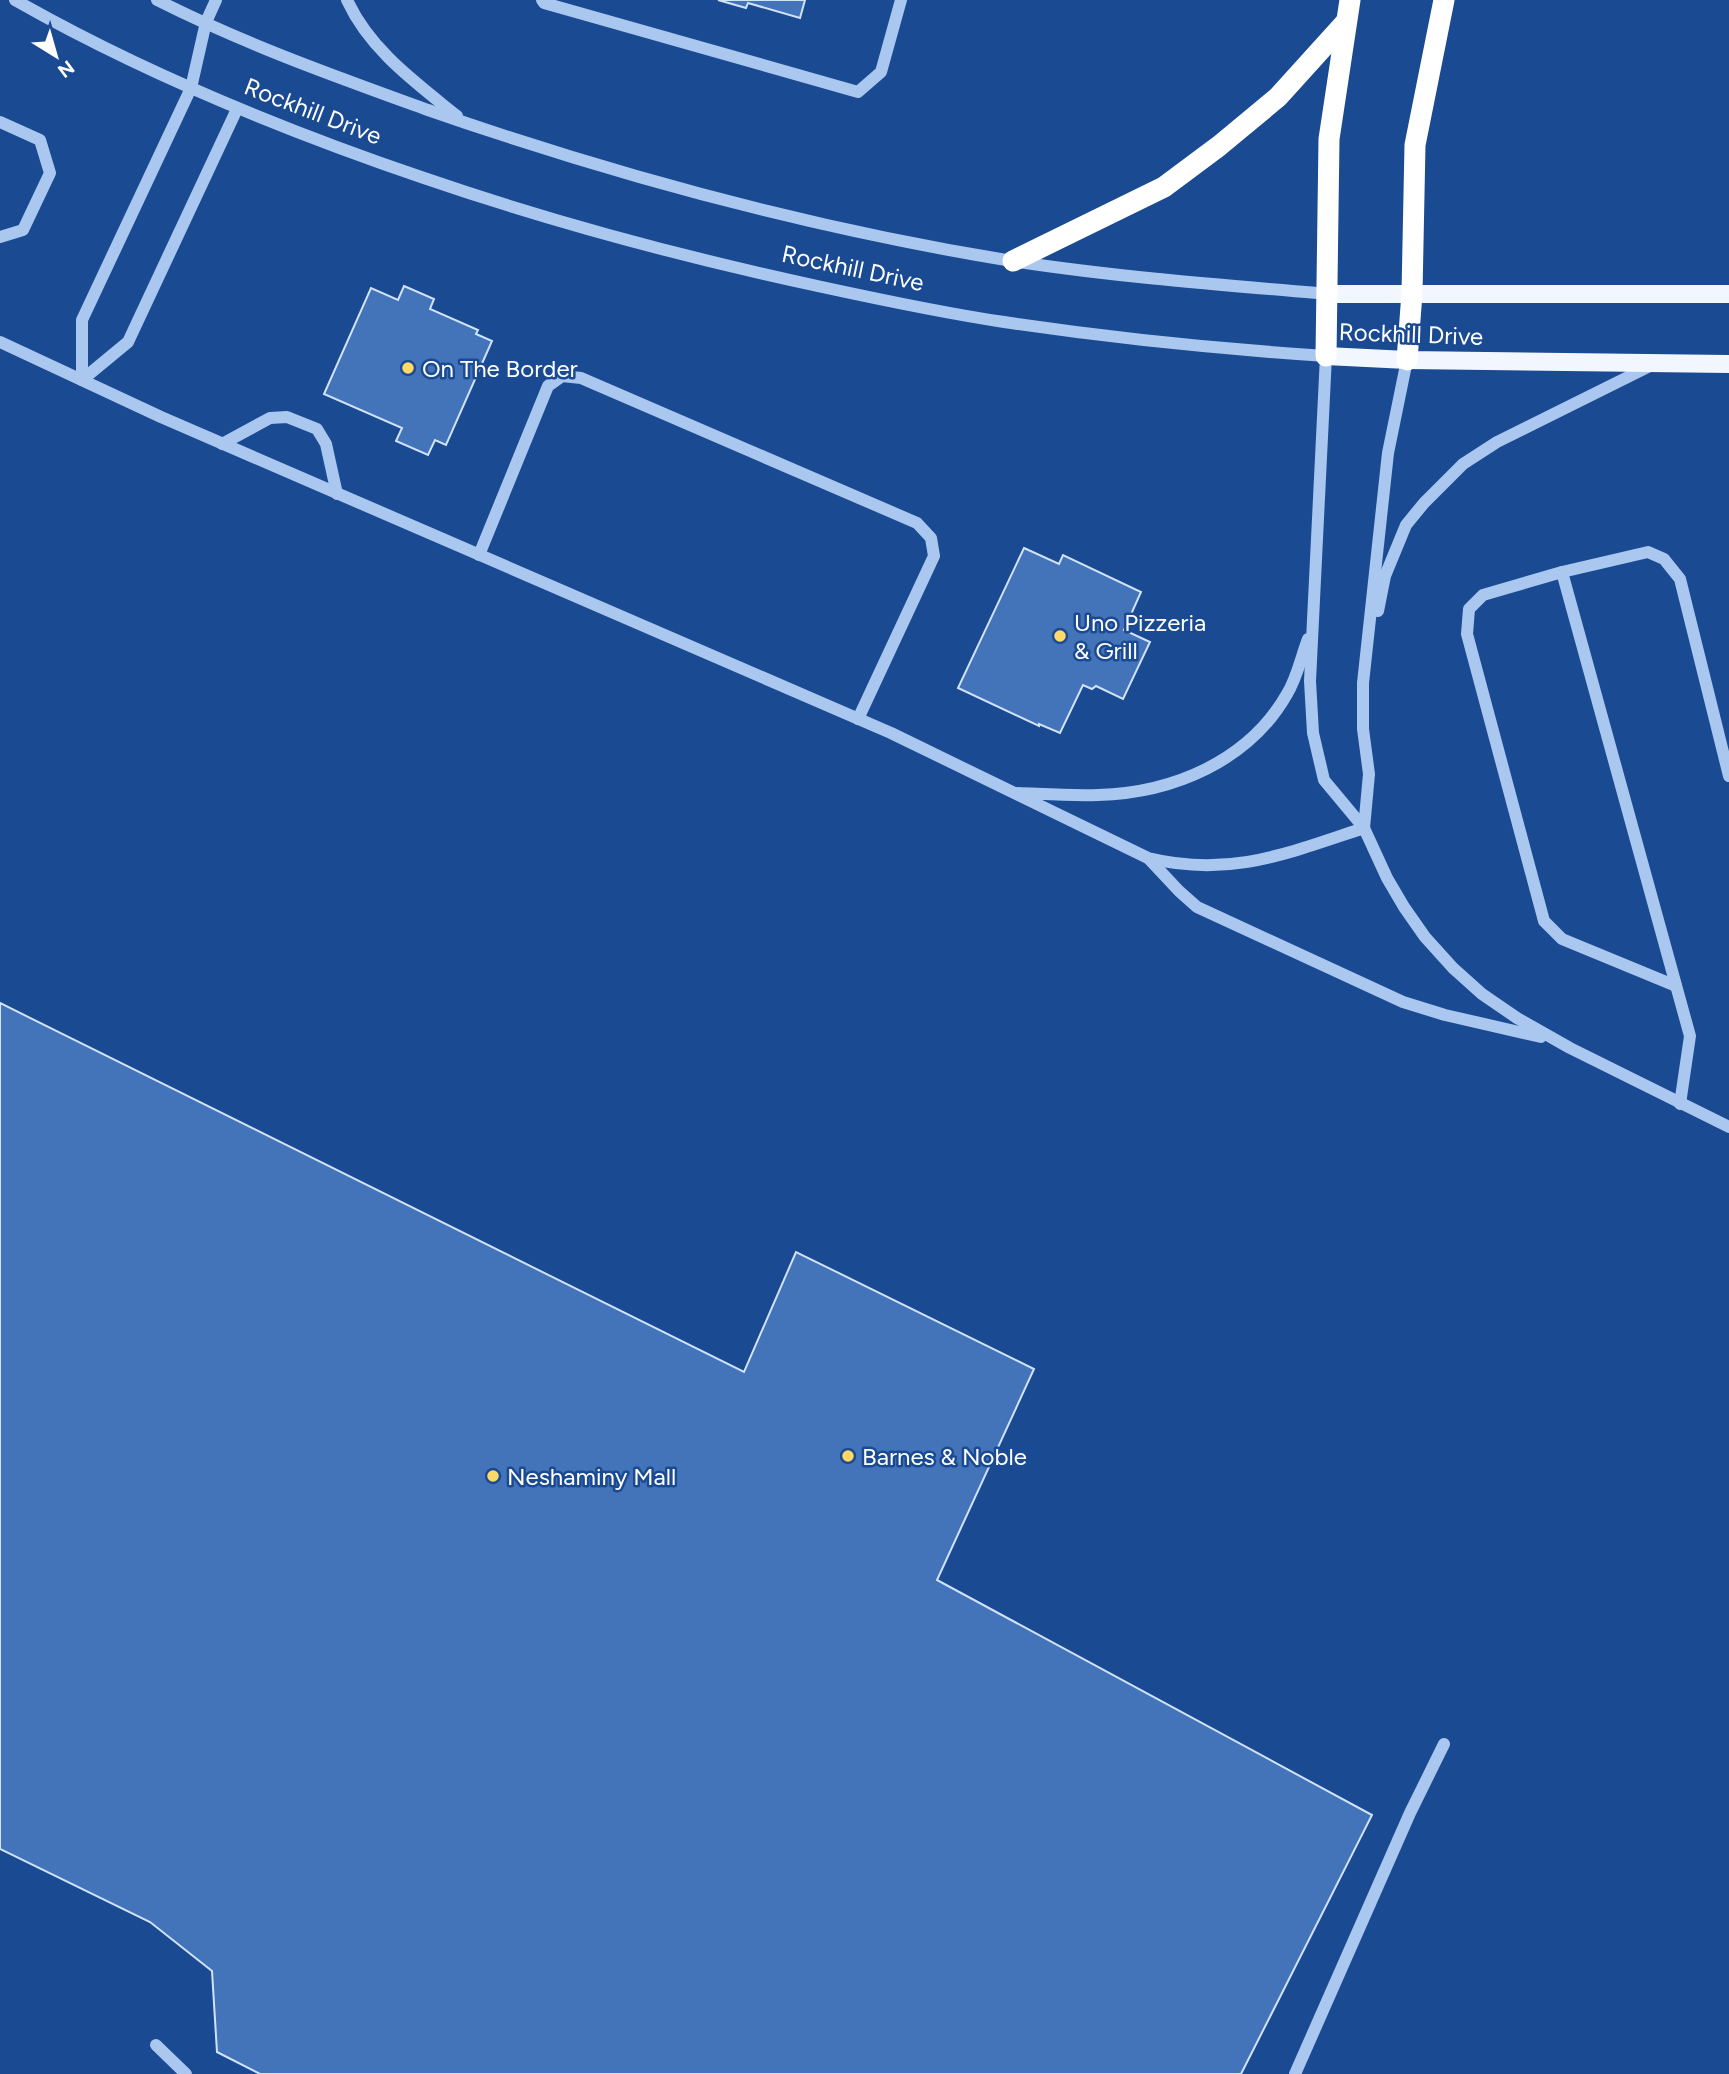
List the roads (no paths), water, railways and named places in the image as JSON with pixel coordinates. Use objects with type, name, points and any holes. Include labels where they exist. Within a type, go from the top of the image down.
[{"type":"highway","points":[[1326,356],[1329,139],[1350,0]]},
{"type":"highway","points":[[1407,360],[1412,293],[1415,145],[1444,0]]},
{"type":"highway","points":[[1013,261],[1164,187],[1278,97],[1345,23]]},
{"type":"main road","name":"Rockhill Drive","points":[[1328,294],[1729,293]]},
{"type":"main road","name":"Rockhill Drive","points":[[1326,356],[1407,360],[1729,364]]},
{"type":"street","name":"Rockhill Drive","points":[[15,0],[117,53],[237,109],[353,154],[485,199],[614,238],[744,271],[1003,322],[1129,338],[1326,356]]},
{"type":"street","name":"Rockhill Drive","points":[[157,0],[253,43],[465,123],[569,157],[758,209],[889,238],[1013,261],[1137,277],[1328,294]]},
{"type":"street","points":[[82,380],[82,320],[191,88],[206,22],[216,0]]},
{"type":"street","points":[[347,0],[363,28],[401,71],[465,123]]},
{"type":"street","points":[[542,0],[544,3],[858,92],[881,72],[901,0]]},
{"type":"street","points":[[82,380],[128,342],[237,109]]},
{"type":"street","points":[[0,122],[40,141],[50,173],[23,230],[0,237]]},
{"type":"street","points":[[0,342],[222,444],[891,733],[1148,858],[1202,867],[1235,865],[1262,861],[1364,828]]},
{"type":"street","points":[[1326,356],[1310,681],[1313,733],[1324,780],[1364,828],[1387,878],[1425,937],[1452,968],[1482,994],[1555,1040],[1729,1127]]},
{"type":"street","points":[[1364,828],[1369,774],[1363,729],[1363,683],[1388,453],[1407,360]]},
{"type":"street","points":[[1363,683],[1385,576],[1406,525],[1424,503],[1463,464],[1497,442],[1655,363]]},
{"type":"street","points":[[479,555],[548,386],[562,376],[581,378],[917,523],[931,538],[934,556],[858,719]]},
{"type":"street","points":[[222,444],[270,418],[287,417],[317,429],[326,444],[337,494]]},
{"type":"street","points":[[1676,986],[1562,939],[1544,921],[1467,634],[1469,609],[1483,595],[1562,572],[1648,552],[1664,559],[1680,579],[1729,776]]},
{"type":"street","points":[[1562,572],[1690,1036],[1681,1104]]},
{"type":"street","points":[[1012,793],[1099,795],[1143,790],[1180,782],[1213,766],[1241,748],[1276,712],[1289,691],[1312,626]]},
{"type":"street","points":[[1148,858],[1197,907],[1404,1002],[1445,1015],[1555,1040]]},
{"type":"street","points":[[1295,2074],[1410,1813],[1444,1744]]},
{"type":"street","points":[[156,2045],[186,2074]]},
{"type":"place","name":"On The Border","points":[[408,368]]},
{"type":"place","name":"Uno Pizzeria & Grill","points":[[1060,636]]},
{"type":"place","name":"Barnes & Noble","points":[[848,1456]]},
{"type":"place","name":"Neshaminy Mall","points":[[493,1476]]}]
